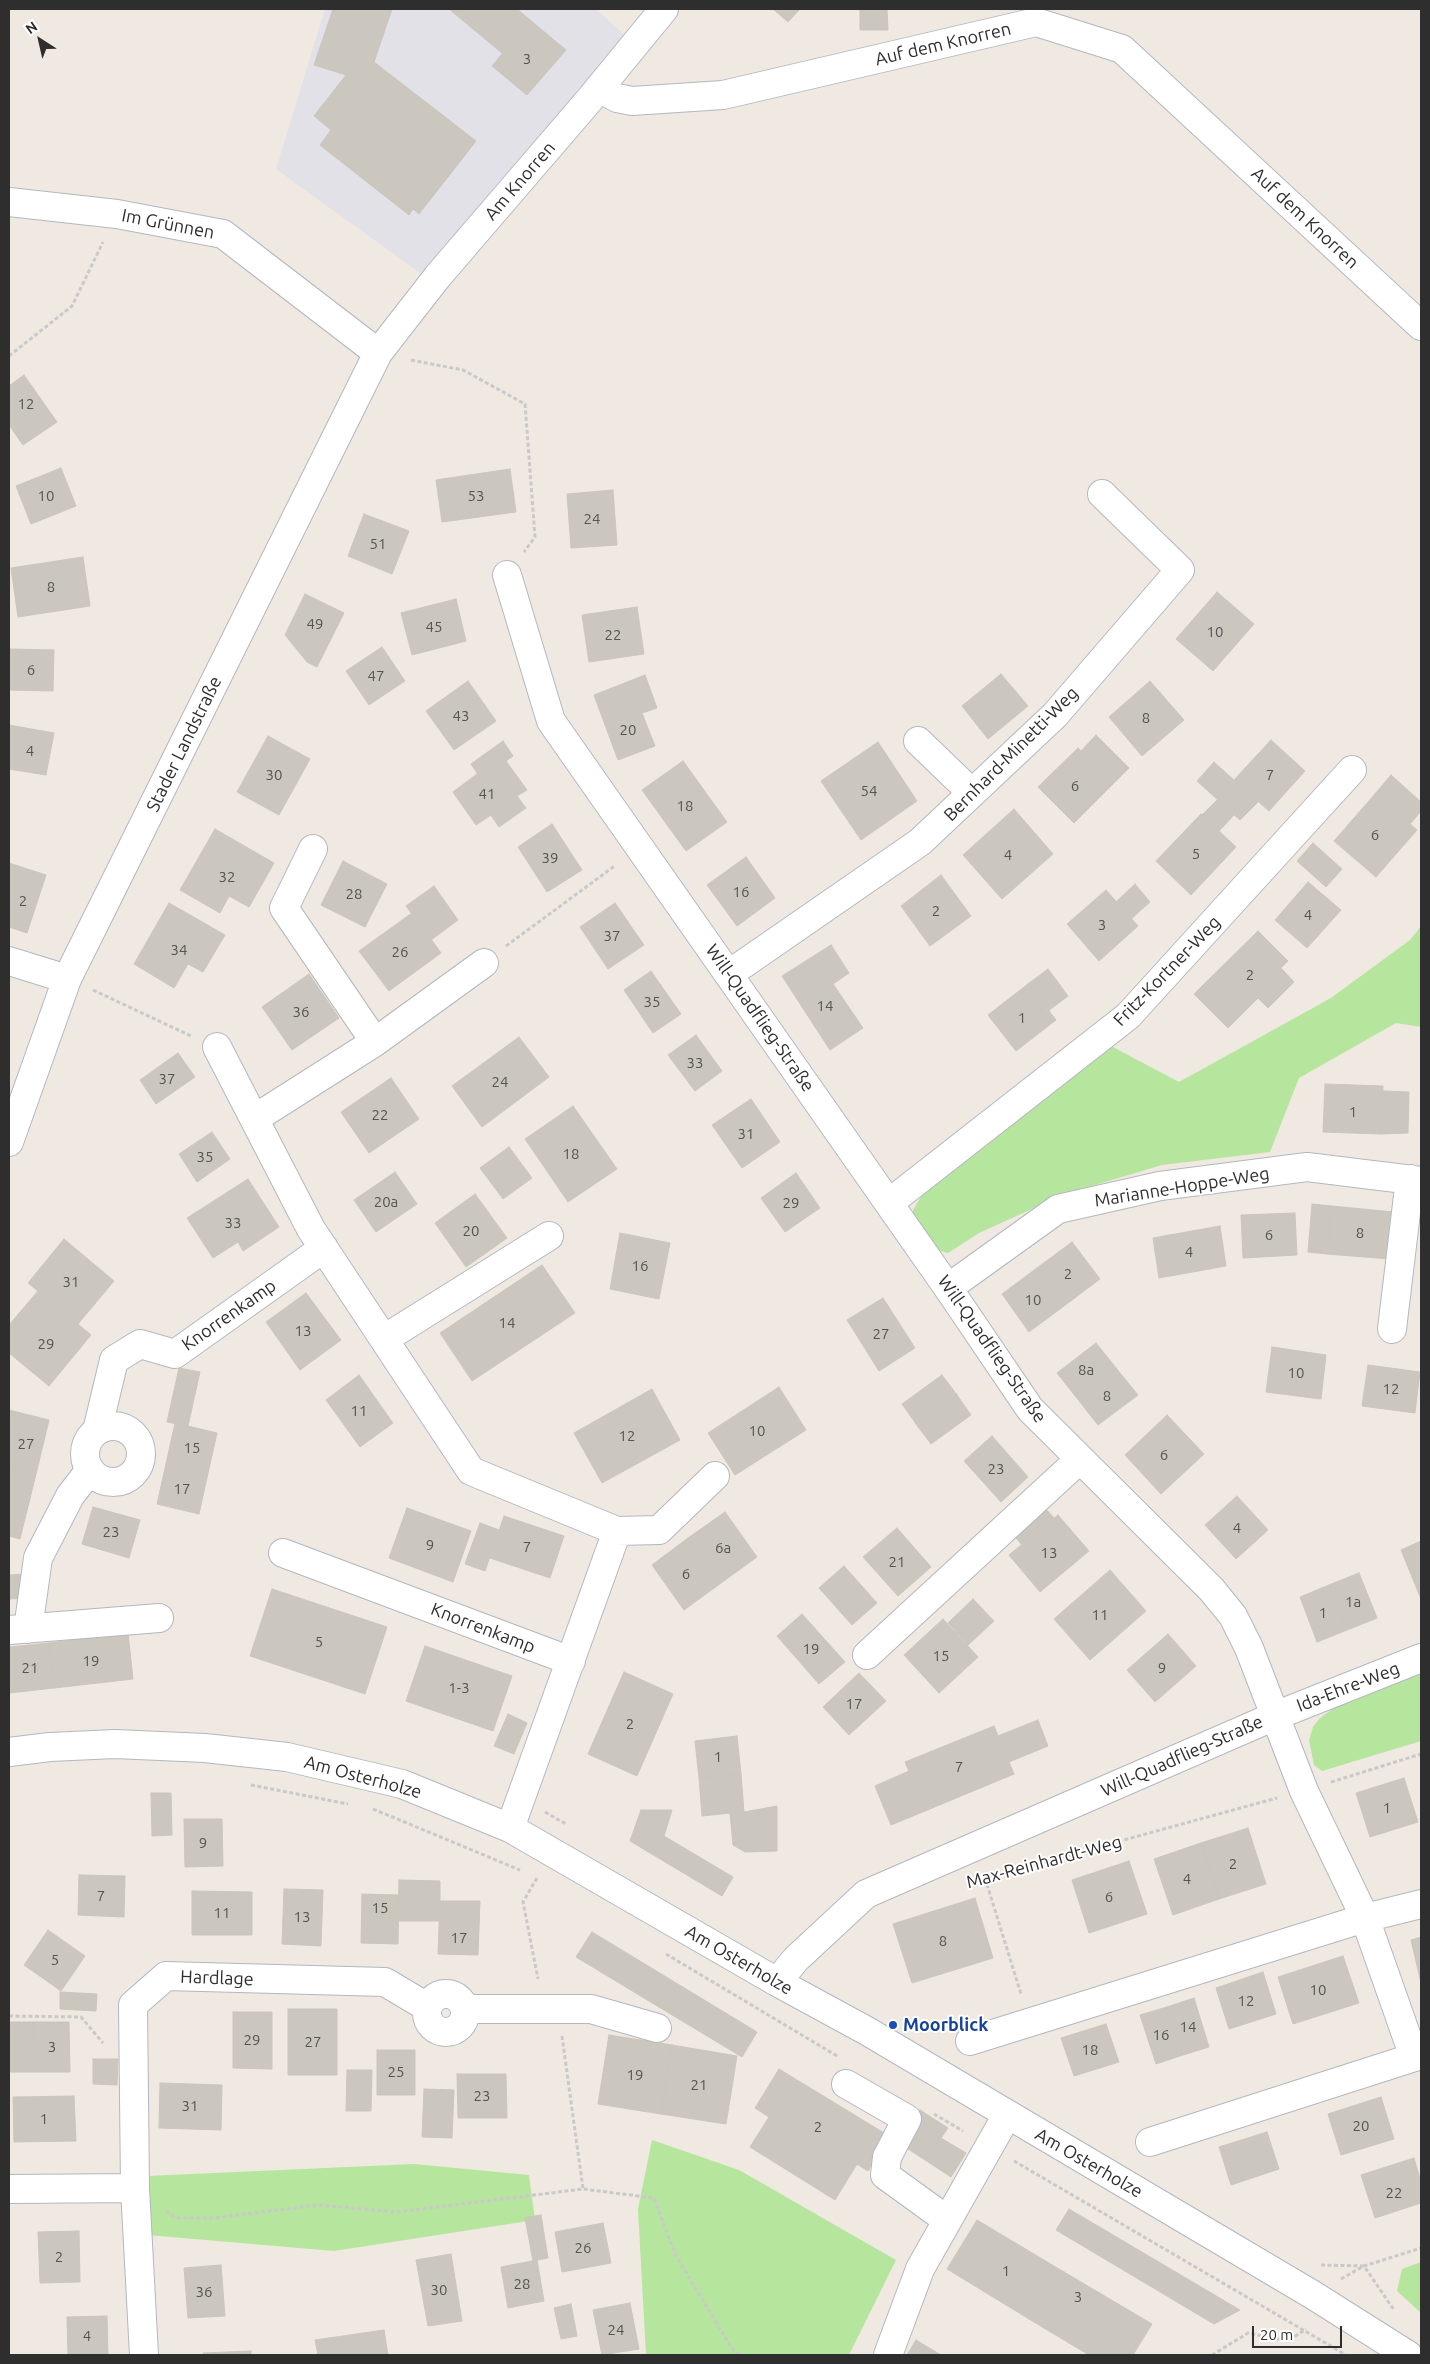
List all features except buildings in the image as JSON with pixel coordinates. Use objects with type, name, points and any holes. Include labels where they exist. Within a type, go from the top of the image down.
[{"type":"street","name":"Am Knorren","points":[[378,353],[438,276],[664,9]]},
{"type":"street","name":"Auf dem Knorren","points":[[599,88],[616,98],[632,101],[723,95],[1036,22],[1122,48],[1421,326]]},
{"type":"street","name":"Im Grünnen","points":[[9,202],[116,214],[223,234],[378,353]]},
{"type":"street","name":"Stader Landstraße","points":[[9,1142],[67,979],[378,353]]},
{"type":"street","name":"Bernhard-Minetti-Weg","points":[[729,974],[920,842],[1055,715],[1180,570],[1102,494]]},
{"type":"street","name":"Will-Quadflieg-Straße","points":[[507,574],[551,721],[889,1203],[1030,1409],[1079,1460],[1212,1590],[1233,1616],[1249,1648],[1275,1716],[866,1894],[796,1959],[777,1982]]},
{"type":"street","points":[[918,741],[972,793]]},
{"type":"street","name":"Fritz-Kortner-Weg","points":[[889,1203],[1128,1016],[1352,770]]},
{"type":"street","points":[[313,849],[284,908],[375,1042]]},
{"type":"street","points":[[9,961],[67,979]]},
{"type":"street","points":[[254,1119],[375,1042],[484,963]]},
{"type":"street","points":[[217,1047],[312,1229],[471,1471],[617,1531],[659,1530],[715,1476]]},
{"type":"street","name":"Marianne-Hoppe-Weg","points":[[948,1288],[1058,1209],[1160,1186],[1306,1167],[1416,1180],[1392,1329]]},
{"type":"street","points":[[384,1340],[549,1236]]},
{"type":"street","name":"Knorrenkamp","points":[[90,1470],[86,1462],[87,1444],[97,1430],[114,1360],[140,1344],[175,1354],[324,1248]]},
{"type":"street","points":[[97,1430],[115,1426],[132,1433],[138,1440],[141,1458],[132,1474],[114,1482],[105,1481],[90,1470],[70,1496],[38,1558],[18,1629],[159,1618]]},
{"type":"street","points":[[867,1655],[1079,1460]]},
{"type":"street","points":[[510,1828],[617,1531]]},
{"type":"street","name":"Knorrenkamp","points":[[283,1553],[571,1661]]},
{"type":"street","name":"Ida-Ehre-Weg","points":[[1275,1716],[1421,1658]]},
{"type":"street","points":[[1150,2142],[1417,2056],[1365,1918],[1304,1791],[1275,1716]]},
{"type":"street","name":"Am Osterholze","points":[[9,1752],[50,1747],[115,1744],[205,1748],[287,1758],[402,1784],[510,1828],[867,2032],[1313,2295],[1408,2355]]},
{"type":"street","points":[[970,2041],[1365,1918],[1421,1904]]},
{"type":"street","name":"Hardlage","points":[[144,2355],[135,2188],[133,2006],[166,1976],[385,1982],[427,2007],[437,1996],[446,1994],[460,2000],[464,2009],[591,2009],[657,2028]]},
{"type":"street","points":[[845,2072],[907,2120],[887,2157],[885,2175],[947,2220]]},
{"type":"street","points":[[888,2355],[920,2269],[1006,2115]]},
{"type":"street","points":[[9,2189],[135,2188]]},
{"type":"path","points":[[9,356],[72,306],[116,214]]},
{"type":"path","points":[[378,353],[463,370],[525,404],[535,537],[507,574]]},
{"type":"path","points":[[484,963],[640,847]]},
{"type":"path","points":[[67,979],[217,1047]]},
{"type":"path","name":"Max-Reinhardt-Weg","points":[[966,1883],[1304,1791],[1421,1754]]},
{"type":"path","points":[[246,1784],[352,1804]]},
{"type":"path","points":[[371,1808],[546,1883]]},
{"type":"path","points":[[537,1878],[523,1902],[551,2010],[583,2189]]},
{"type":"path","points":[[985,1878],[1030,2022]]},
{"type":"path","points":[[665,1954],[845,2072]]},
{"type":"path","points":[[9,2016],[81,2017],[104,2045],[133,2047]]},
{"type":"path","points":[[929,2111],[1346,2355]]},
{"type":"path","points":[[135,2188],[176,2218],[213,2218],[319,2205],[397,2212],[583,2189],[654,2198],[675,2254],[733,2350],[740,2355]]},
{"type":"path","points":[[1212,2355],[1248,2333],[1288,2341],[1306,2330],[1313,2295],[1364,2266],[1421,2248]]},
{"type":"shaded area","points":[[325,9],[596,9],[629,39],[428,279],[276,169]]},
{"type":"green space","points":[[1421,926],[1421,1027],[1396,1023],[1299,1078],[1270,1152],[1162,1165],[1065,1194],[979,1233],[948,1253],[937,1250],[912,1212],[930,1181],[1111,1046],[1179,1082],[1331,998],[1410,940]]},
{"type":"green space","points":[[1421,1671],[1421,1741],[1322,1771],[1314,1765],[1309,1740],[1313,1727],[1320,1718],[1335,1707]]},
{"type":"green space","points":[[652,2140],[739,2170],[896,2260],[849,2355],[646,2355],[638,2209]]},
{"type":"green space","points":[[414,2164],[529,2175],[535,2220],[334,2251],[148,2235],[147,2176]]},
{"type":"green space","points":[[1421,2262],[1421,2313],[1397,2291],[1402,2269]]},
{"type":"place","name":"Moorblick","points":[[893,2025]]}]
